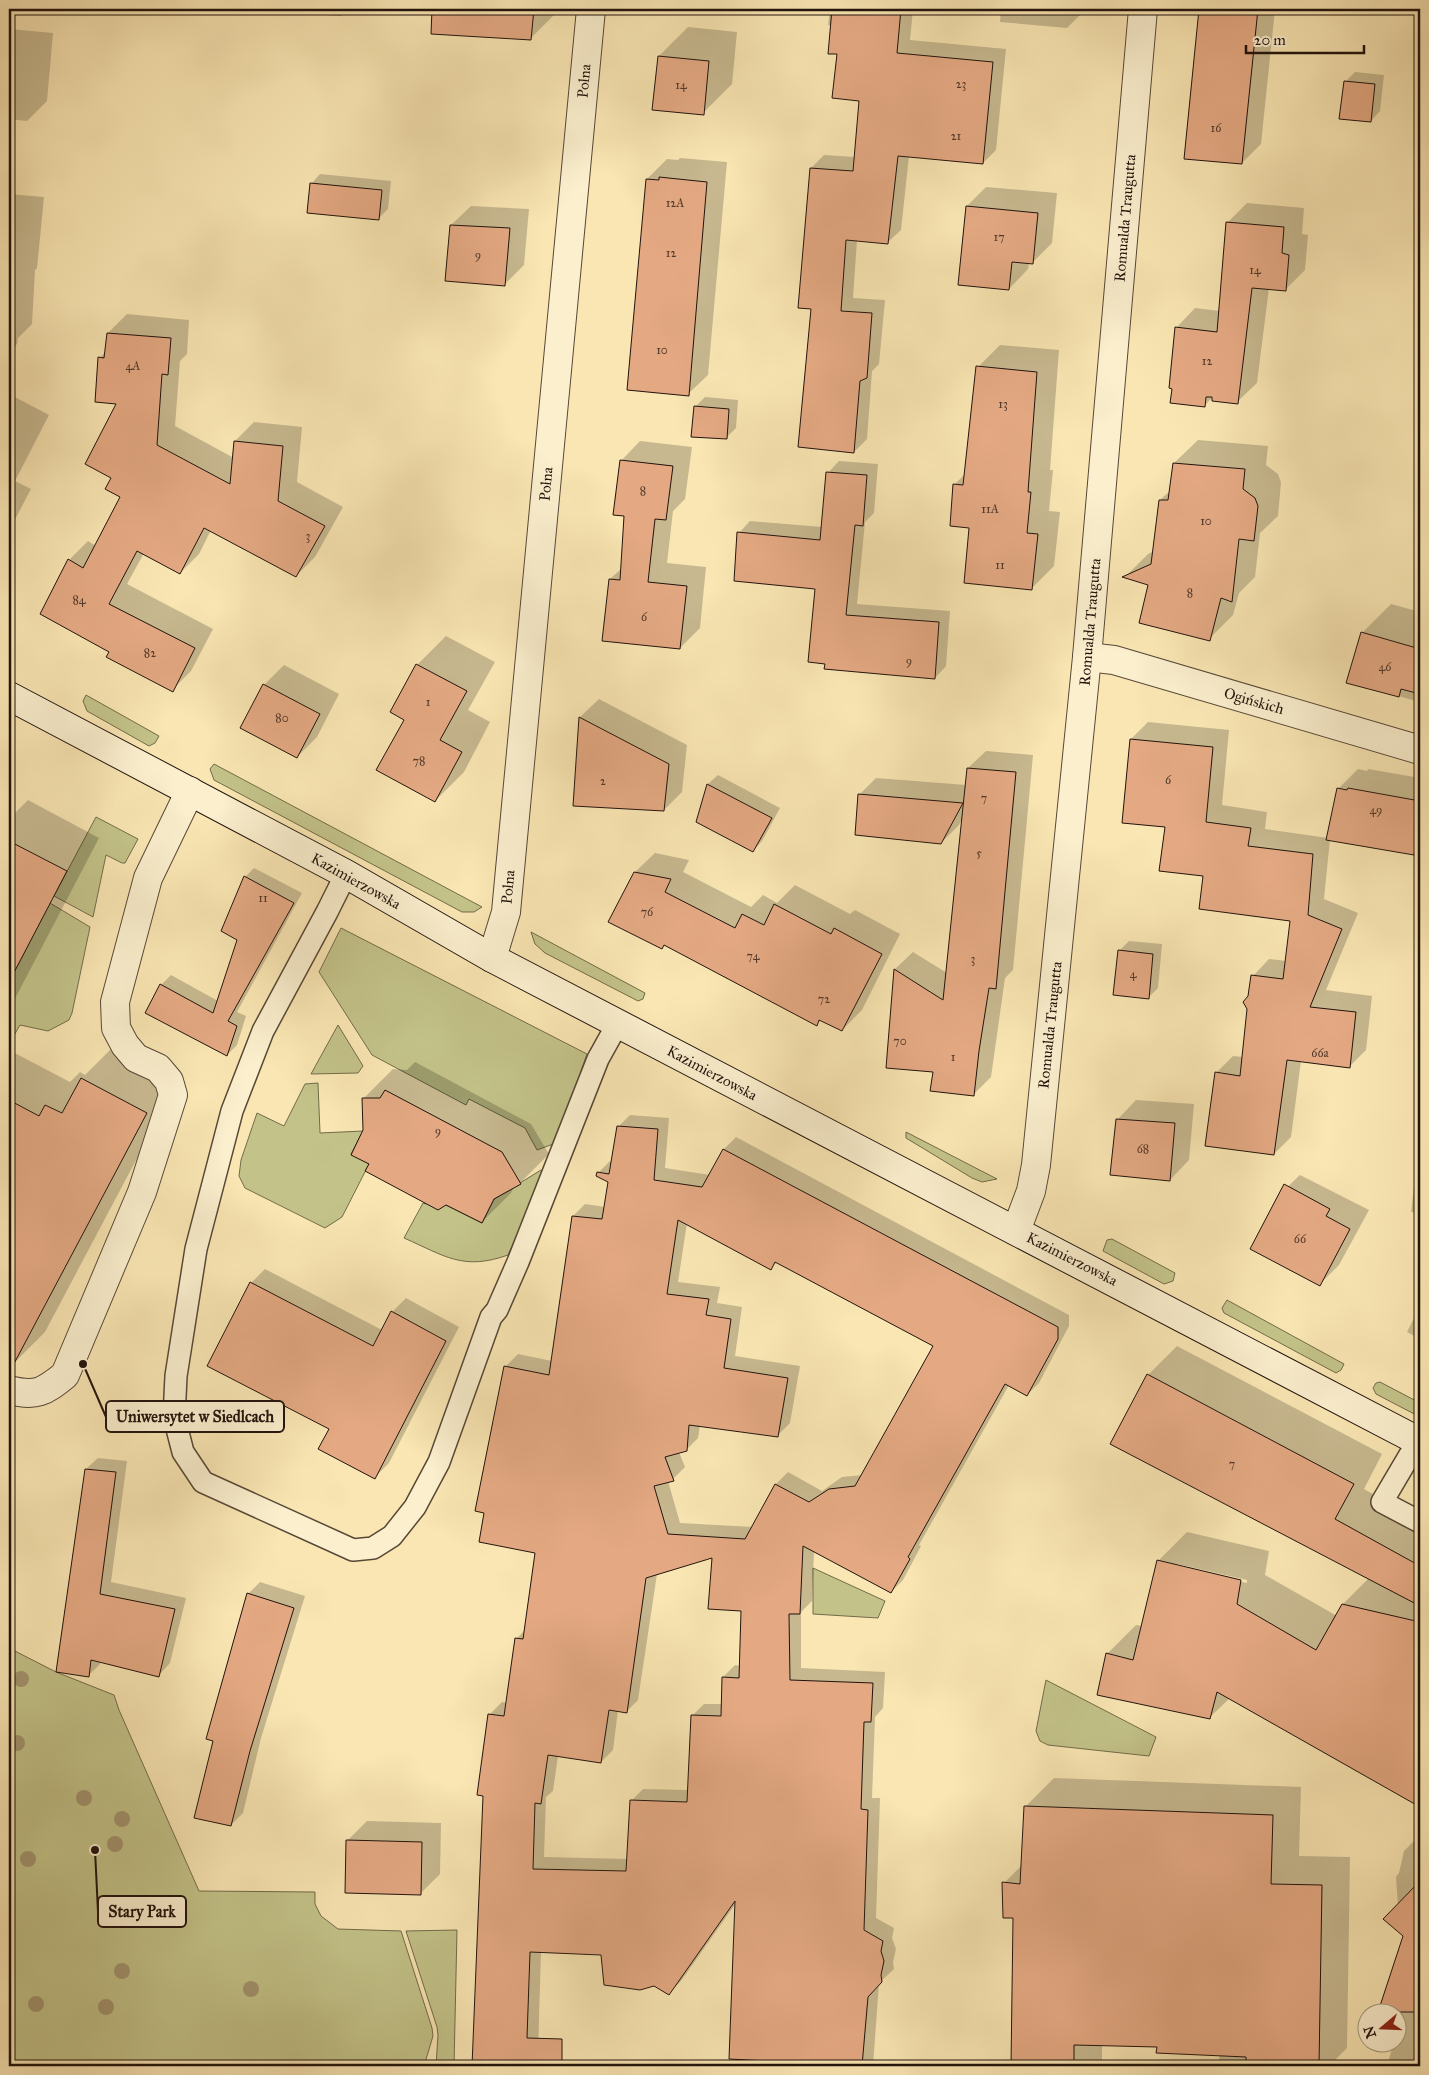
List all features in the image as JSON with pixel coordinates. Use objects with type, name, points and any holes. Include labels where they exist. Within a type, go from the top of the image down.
[{"type":"street","name":"Polna","points":[[492,958],[506,912],[591,9]]},
{"type":"street","name":"Romualda Traugutta","points":[[1016,1231],[1031,1191],[1036,1165],[1087,656],[1143,9]]},
{"type":"street","name":"Ogińskich","points":[[1087,656],[1114,660],[1420,750]]},
{"type":"street","name":"Kazimierzowska","points":[[9,696],[346,874],[492,958],[1419,1441]]},
{"type":"street","points":[[9,1390],[25,1394],[36,1393],[50,1387],[65,1375],[142,1192],[173,1095],[169,1081],[158,1068],[136,1058],[125,1045],[116,1028],[115,1002],[148,878],[190,791]]},
{"type":"lane","points":[[346,874],[328,912],[263,1032],[232,1111],[196,1249],[176,1376],[174,1417],[183,1452],[203,1482],[353,1550],[373,1548],[392,1536],[415,1507],[439,1462],[491,1318],[497,1310],[518,1262],[598,1059],[618,1023]]},
{"type":"lane","points":[[1419,1441],[1382,1502],[1420,1522]]},
{"type":"green space","points":[[86,695],[159,736],[155,743],[149,746],[87,711],[83,701]]},
{"type":"green space","points":[[214,764],[482,907],[474,912],[462,912],[214,780],[210,769]]},
{"type":"green space","points":[[96,817],[138,839],[125,863],[106,855],[93,917],[54,896]]},
{"type":"green space","points":[[50,903],[90,927],[72,1013],[69,1020],[48,1031],[20,1025],[9,1044],[9,982]]},
{"type":"green space","points":[[341,928],[587,1054],[556,1143],[537,1150],[525,1128],[469,1099],[466,1105],[372,1055],[319,972]]},
{"type":"green space","points":[[531,932],[645,993],[643,999],[638,1001],[545,953],[535,944]]},
{"type":"green space","points":[[338,1025],[363,1066],[358,1073],[311,1074]]},
{"type":"green space","points":[[318,1083],[320,1133],[363,1131],[351,1154],[369,1164],[342,1217],[325,1228],[245,1188],[239,1176],[241,1160],[257,1113],[284,1126],[305,1084]]},
{"type":"green space","points":[[906,1132],[997,1179],[982,1182],[972,1178],[906,1138]]},
{"type":"green space","points":[[541,1170],[545,1172],[508,1255],[479,1262],[466,1261],[443,1256],[404,1238],[423,1203],[426,1204],[430,1197],[482,1223],[494,1199]]},
{"type":"green space","points":[[1112,1239],[1175,1273],[1173,1281],[1164,1284],[1103,1251],[1107,1240]]},
{"type":"green space","points":[[1227,1300],[1344,1364],[1341,1370],[1336,1373],[1224,1313],[1222,1308]]},
{"type":"green space","points":[[1380,1382],[1420,1403],[1420,1417],[1376,1394],[1373,1388],[1376,1383]]},
{"type":"green space","points":[[813,1568],[885,1601],[878,1618],[813,1614]]},
{"type":"green space","points":[[9,1648],[56,1672],[114,1695],[199,1891],[315,1892],[315,1904],[321,1916],[338,1929],[401,1931],[432,2028],[433,2036],[424,2066],[9,2066]]},
{"type":"green space","points":[[1046,1680],[1156,1737],[1149,1756],[1048,1745],[1040,1741],[1036,1731]]},
{"type":"green space","points":[[457,1930],[454,2066],[436,2066],[437,2027],[406,1931]]},
{"type":"building","points":[[432,9],[534,9],[531,40],[431,34]]},
{"type":"building","points":[[832,9],[901,9],[897,53],[993,62],[983,164],[898,156],[888,244],[846,240],[841,311],[872,313],[867,378],[860,381],[854,453],[798,447],[811,309],[798,308],[810,168],[853,171],[859,101],[832,98],[837,54],[828,54]]},
{"type":"building","points":[[1199,9],[1258,9],[1242,164],[1184,159]]},
{"type":"building","points":[[658,56],[709,61],[704,115],[652,110]]},
{"type":"building","points":[[1344,81],[1375,84],[1371,122],[1339,119]]},
{"type":"building","points":[[659,177],[707,182],[689,396],[627,390],[646,179],[659,180]]},
{"type":"building","points":[[310,183],[382,190],[379,220],[307,213]]},
{"type":"building","points":[[966,206],[1038,213],[1033,264],[1012,262],[1009,290],[958,285]]},
{"type":"building","points":[[1226,222],[1284,227],[1282,253],[1289,255],[1286,291],[1252,288],[1238,404],[1212,401],[1212,397],[1206,397],[1205,407],[1170,403],[1172,389],[1169,388],[1175,327],[1217,332]]},
{"type":"building","points":[[450,225],[510,228],[505,286],[445,281]]},
{"type":"building","points":[[107,333],[171,338],[168,375],[162,374],[157,445],[230,484],[234,441],[283,446],[278,501],[325,526],[296,577],[204,528],[180,574],[137,551],[109,604],[195,648],[173,692],[106,657],[109,652],[40,614],[68,559],[83,568],[120,497],[105,489],[111,478],[85,464],[116,404],[95,402],[98,357],[104,358]]},
{"type":"building","points":[[976,366],[1037,372],[1028,492],[1031,492],[1027,533],[1038,534],[1032,590],[964,583],[969,528],[950,526],[953,484],[963,485]]},
{"type":"building","points":[[694,406],[729,409],[727,439],[691,437]]},
{"type":"building","points":[[620,460],[673,466],[666,520],[655,519],[648,582],[687,586],[680,649],[602,641],[609,579],[620,580],[624,516],[613,515]]},
{"type":"building","points":[[1173,463],[1245,469],[1243,489],[1255,498],[1258,506],[1254,541],[1239,539],[1232,602],[1221,598],[1210,641],[1139,623],[1148,585],[1122,577],[1151,564],[1159,500],[1168,500]]},
{"type":"building","points":[[826,472],[867,475],[863,526],[855,525],[846,615],[939,622],[935,679],[824,669],[825,664],[808,662],[815,589],[734,581],[737,532],[820,540]]},
{"type":"building","points":[[1361,632],[1420,649],[1420,694],[1401,689],[1399,697],[1346,683]]},
{"type":"building","points":[[416,664],[467,691],[440,740],[462,752],[435,802],[376,770],[404,720],[390,712]]},
{"type":"building","points":[[263,684],[320,714],[297,758],[240,728]]},
{"type":"building","points":[[579,717],[669,764],[664,811],[573,806]]},
{"type":"building","points":[[1130,739],[1213,747],[1206,822],[1251,828],[1248,846],[1313,854],[1308,915],[1342,929],[1310,1007],[1356,1012],[1350,1068],[1287,1060],[1274,1155],[1205,1146],[1215,1072],[1240,1076],[1247,1009],[1243,1002],[1248,996],[1251,975],[1283,979],[1290,921],[1199,909],[1203,876],[1159,871],[1165,827],[1122,823]]},
{"type":"building","points":[[967,768],[1016,772],[996,989],[989,988],[974,1096],[930,1091],[933,1072],[886,1068],[894,969],[943,1000]]},
{"type":"building","points":[[707,784],[772,818],[753,852],[696,822]]},
{"type":"building","points":[[1337,788],[1347,790],[1348,788],[1420,801],[1420,819],[1414,855],[1326,840]]},
{"type":"building","points":[[858,794],[963,803],[941,844],[855,835]]},
{"type":"building","points":[[9,841],[67,871],[9,982]]},
{"type":"building","points":[[634,872],[671,879],[665,892],[735,928],[742,914],[764,925],[774,904],[831,934],[834,928],[882,954],[842,1031],[819,1020],[817,1026],[664,945],[662,949],[608,922]]},
{"type":"building","points":[[244,876],[294,903],[228,1021],[237,1026],[227,1056],[145,1013],[160,984],[213,1013],[237,940],[221,931]]},
{"type":"building","points":[[1118,950],[1153,954],[1149,999],[1113,995]]},
{"type":"building","points":[[81,1078],[147,1113],[9,1373],[9,1100],[39,1116],[45,1105],[62,1113]]},
{"type":"building","points":[[385,1090],[502,1152],[521,1184],[494,1199],[482,1223],[446,1205],[438,1210],[365,1171],[369,1164],[351,1155],[363,1130],[362,1098],[380,1098]]},
{"type":"building","points":[[1116,1119],[1175,1123],[1170,1181],[1110,1175]]},
{"type":"building","points":[[617,1126],[658,1129],[654,1180],[702,1187],[723,1149],[1058,1327],[1058,1339],[1027,1396],[1005,1384],[908,1557],[910,1559],[891,1593],[803,1546],[800,1614],[789,1614],[790,1680],[873,1683],[871,1722],[864,1722],[861,1809],[868,1810],[864,1930],[883,1941],[881,1951],[884,1961],[881,1975],[882,1982],[868,1997],[862,2066],[729,2059],[735,1901],[669,1995],[654,1986],[640,1990],[604,1985],[601,1955],[530,1952],[527,2038],[562,2039],[562,2066],[472,2066],[483,1796],[477,1795],[488,1714],[504,1716],[515,1638],[523,1639],[535,1553],[479,1542],[484,1513],[475,1511],[504,1366],[549,1375],[572,1216],[602,1219],[608,1182],[596,1176],[597,1172],[609,1174]],"holes":[[[678,1220],[771,1270],[775,1262],[933,1346],[855,1486],[829,1489],[809,1502],[775,1484],[745,1539],[668,1534],[654,1486],[674,1481],[665,1457],[687,1451],[689,1425],[778,1437],[788,1378],[724,1368],[731,1319],[706,1315],[709,1299],[667,1294]],[[712,1558],[708,1609],[741,1611],[739,1678],[722,1677],[721,1716],[691,1715],[687,1802],[630,1800],[626,1871],[533,1869],[535,1803],[541,1804],[548,1755],[601,1763],[609,1710],[627,1713],[646,1578]]]},
{"type":"building","points":[[1284,1184],[1330,1209],[1326,1216],[1350,1229],[1320,1286],[1250,1249]]},
{"type":"building","points":[[250,1282],[373,1346],[391,1311],[446,1341],[375,1479],[318,1449],[329,1429],[207,1366]]},
{"type":"building","points":[[1147,1374],[1354,1484],[1335,1519],[1420,1566],[1420,1606],[1110,1444]]},
{"type":"building","points":[[85,1469],[116,1472],[100,1594],[175,1609],[159,1677],[91,1660],[89,1677],[56,1672]]},
{"type":"building","points":[[1157,1560],[1241,1580],[1237,1604],[1316,1650],[1342,1604],[1420,1622],[1420,1807],[1217,1692],[1210,1719],[1097,1695],[1106,1653],[1133,1660]]},
{"type":"building","points":[[247,1593],[294,1608],[250,1751],[231,1826],[194,1818],[213,1741],[206,1739]]},
{"type":"building","points":[[1024,1806],[1273,1815],[1271,1884],[1322,1885],[1319,2066],[1246,2066],[1246,2057],[1156,2053],[1157,2047],[1074,2045],[1074,2066],[1011,2066],[1013,1918],[1003,1918],[1002,1882],[1020,1884]]},
{"type":"building","points":[[346,1840],[422,1842],[421,1895],[345,1893]]},
{"type":"building","points":[[1420,1881],[1420,2012],[1406,2012],[1406,2002],[1381,2002],[1403,1936],[1383,1919]]},
{"type":"place","name":"Uniwersytet w Siedlcach","points":[[83,1364]]},
{"type":"place","name":"Stary Park","points":[[95,1850]]}]
